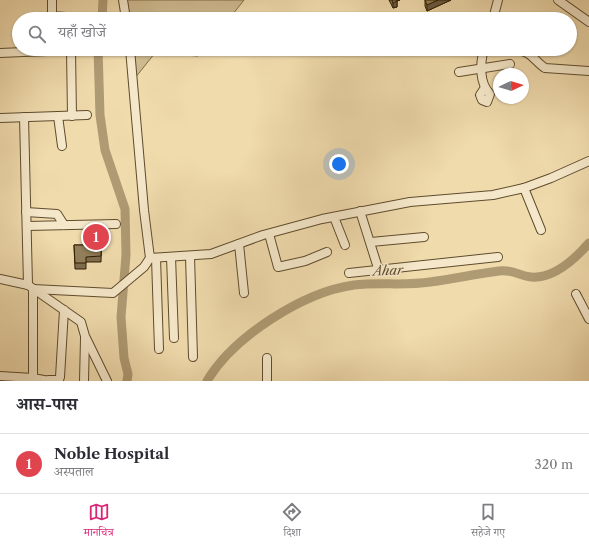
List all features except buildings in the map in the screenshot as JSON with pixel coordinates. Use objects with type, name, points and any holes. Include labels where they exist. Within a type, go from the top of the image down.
[{"type":"street","points":[[52,0],[52,12]]},
{"type":"street","points":[[123,0],[125,12]]},
{"type":"street","points":[[495,12],[498,0]]},
{"type":"street","points":[[558,0],[575,12]]},
{"type":"street","points":[[577,13],[589,22]]},
{"type":"street","points":[[0,53],[12,52]]},
{"type":"street","points":[[71,56],[72,116]]},
{"type":"street","points":[[131,56],[144,210],[153,258],[158,349]]},
{"type":"street","points":[[482,56],[481,61],[484,89]]},
{"type":"street","points":[[532,56],[544,68],[589,71]]},
{"type":"street","points":[[459,72],[510,64]]},
{"type":"street","points":[[0,118],[87,115]]},
{"type":"street","points":[[58,116],[62,146]]},
{"type":"street","points":[[24,117],[26,226],[31,287],[32,379]]},
{"type":"street","points":[[0,279],[31,287],[113,292],[153,258],[211,254],[269,234],[360,211],[410,202],[493,195],[524,188],[589,161]]},
{"type":"street","points":[[524,188],[541,230]]},
{"type":"street","points":[[360,211],[378,268]]},
{"type":"street","points":[[26,212],[57,214],[64,225]]},
{"type":"street","points":[[334,217],[345,245]]},
{"type":"street","points":[[26,226],[116,224]]},
{"type":"street","points":[[269,234],[278,267],[305,261],[327,252]]},
{"type":"street","points":[[370,242],[424,237]]},
{"type":"street","points":[[239,244],[244,293]]},
{"type":"street","points":[[190,256],[193,357]]},
{"type":"street","points":[[171,257],[174,338]]},
{"type":"street","points":[[349,273],[378,268],[431,265],[498,257]]},
{"type":"street","points":[[31,287],[80,322],[85,336],[107,381]]},
{"type":"street","points":[[576,294],[589,320]]},
{"type":"street","points":[[0,376],[58,380],[60,377],[64,310]]},
{"type":"street","points":[[84,381],[85,336]]},
{"type":"street","points":[[267,358],[267,381]]},
{"type":"shaded area","points":[[127,0],[244,0],[235,12],[128,12]]},
{"type":"shaded area","points":[[133,56],[153,56],[135,78]]},
{"type":"waterway","points":[[102,12],[103,0]]},
{"type":"waterway","points":[[98,56],[100,115],[105,150],[125,209],[126,255],[121,317],[124,358],[128,374],[127,381]]},
{"type":"waterway","name":"Ahar","points":[[207,381],[234,348],[251,333],[292,307],[334,289],[354,285],[421,283],[499,271],[509,271],[531,277],[540,277],[548,275],[563,267],[589,243]]},
{"type":"place","name":"Noble Hospital","points":[[96,237]]}]
